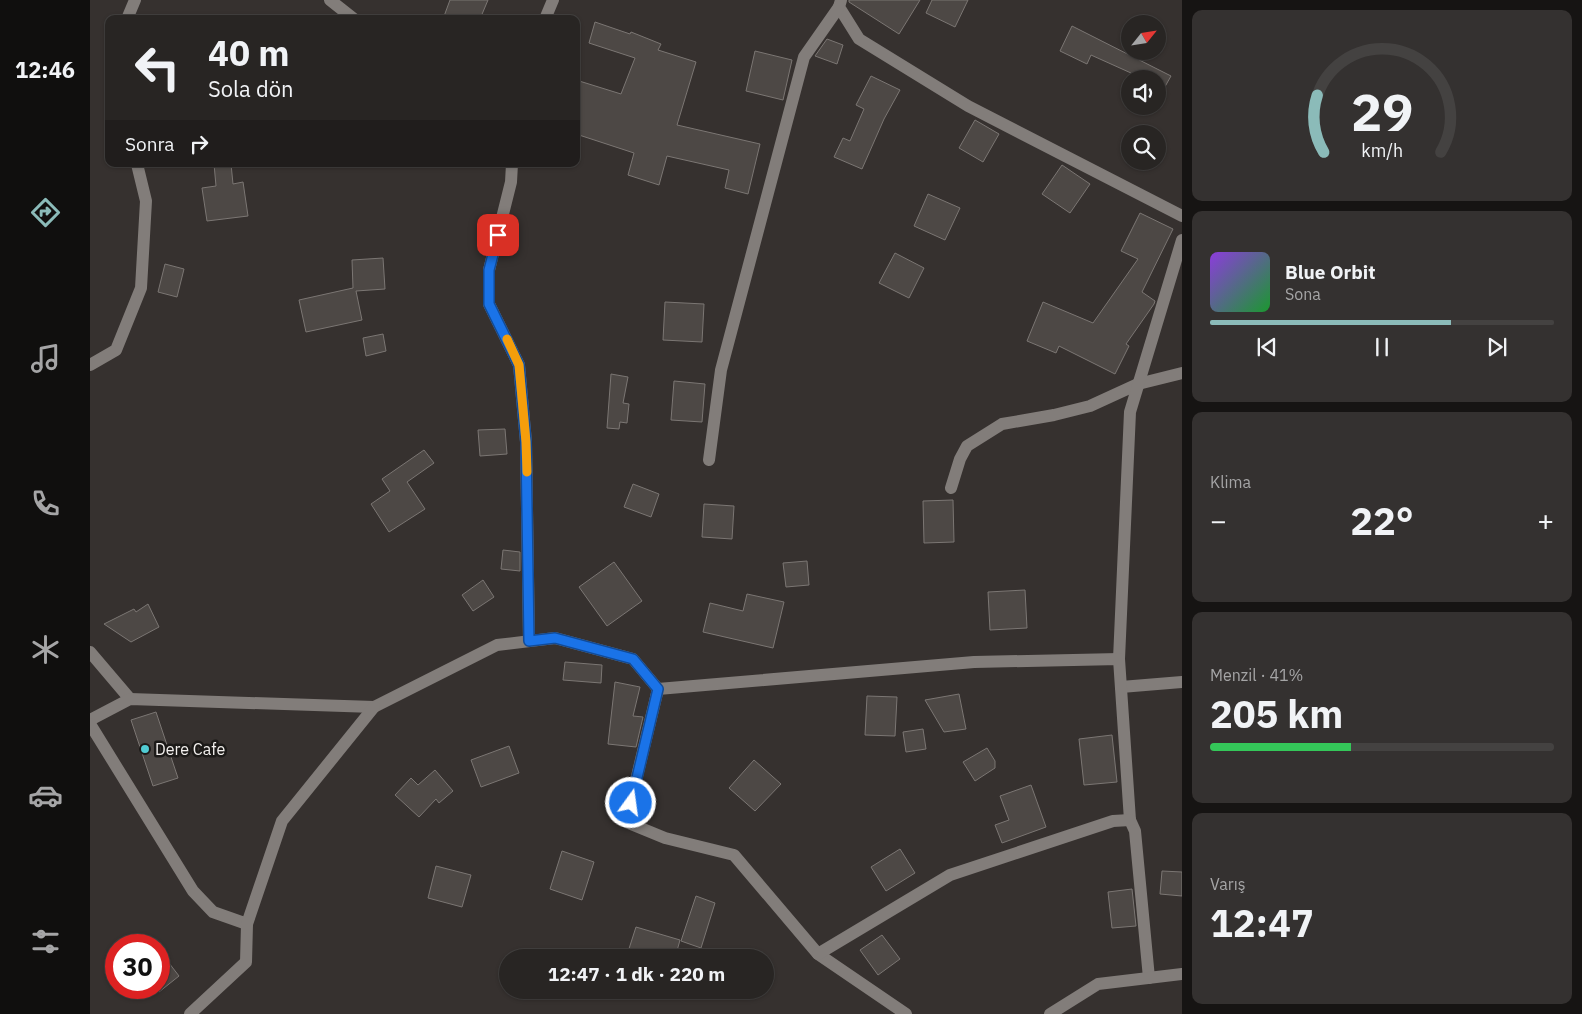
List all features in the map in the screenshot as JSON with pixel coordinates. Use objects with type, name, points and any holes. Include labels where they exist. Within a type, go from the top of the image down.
[{"type":"street","points":[[129,15],[135,0]]},
{"type":"street","points":[[330,0],[349,15]]},
{"type":"street","points":[[547,15],[553,0]]},
{"type":"street","points":[[709,460],[721,370],[804,57],[840,4],[859,39],[968,106],[1182,216]]},
{"type":"street","points":[[90,365],[116,350],[141,288],[146,201],[138,167]]},
{"type":"street","points":[[512,167],[511,182],[489,270],[489,304],[519,365],[526,442],[529,641]]},
{"type":"street","points":[[1149,978],[1135,831],[1130,820],[1118,659],[1130,412],[1182,240]]},
{"type":"street","points":[[951,488],[960,459],[967,446],[1002,424],[1054,415],[1090,406],[1138,384],[1182,373]]},
{"type":"street","points":[[190,1014],[246,962],[248,924],[282,821],[374,707],[498,645],[555,638],[633,659],[658,689]]},
{"type":"street","points":[[90,652],[130,699]]},
{"type":"street","points":[[658,689],[974,662],[1118,659]]},
{"type":"street","points":[[1121,688],[1182,682]]},
{"type":"street","points":[[658,689],[626,822],[665,838],[734,855],[818,954],[906,1014]]},
{"type":"street","points":[[248,924],[214,912],[193,891],[90,722],[130,699],[374,707]]},
{"type":"street","points":[[818,954],[950,875],[1113,822],[1130,820]]},
{"type":"street","points":[[1050,1014],[1098,984],[1182,974]]},
{"type":"building","points":[[450,0],[488,0],[482,15],[444,15]]},
{"type":"building","points":[[849,0],[920,0],[899,34],[849,2]]},
{"type":"building","points":[[932,0],[968,0],[955,27],[926,13]]},
{"type":"building","points":[[595,22],[630,34],[631,32],[661,44],[658,50],[696,62],[677,125],[760,144],[748,194],[725,188],[729,170],[667,156],[659,185],[628,175],[634,153],[580,135],[580,81],[621,94],[635,58],[589,43]]},
{"type":"building","points":[[1072,26],[1121,51],[1121,60],[1139,60],[1159,70],[1124,70],[1091,55],[1087,64],[1060,51]]},
{"type":"building","points":[[827,39],[843,45],[837,64],[815,56]]},
{"type":"building","points":[[755,51],[792,60],[783,100],[746,91]]},
{"type":"building","points":[[1166,73],[1171,76],[1166,85]]},
{"type":"building","points":[[871,76],[900,90],[884,119],[862,169],[834,157],[843,138],[850,141],[864,109],[856,105]]},
{"type":"building","points":[[975,120],[999,134],[983,162],[959,148]]},
{"type":"building","points":[[1062,165],[1090,184],[1070,213],[1042,194]]},
{"type":"building","points":[[214,167],[231,167],[233,184],[243,182],[248,216],[207,221],[202,188],[216,186]]},
{"type":"building","points":[[928,194],[960,208],[945,240],[914,226]]},
{"type":"building","points":[[1140,213],[1173,229],[1142,292],[1155,301],[1154,304],[1126,344],[1129,346],[1115,374],[1059,346],[1056,353],[1027,341],[1043,302],[1093,323],[1138,259],[1121,251]]},
{"type":"building","points":[[895,253],[924,268],[909,298],[879,283]]},
{"type":"building","points":[[383,258],[385,289],[356,291],[362,320],[306,332],[299,300],[353,288],[352,260]]},
{"type":"building","points":[[165,264],[184,269],[177,297],[158,292]]},
{"type":"building","points":[[665,302],[704,304],[702,342],[663,340]]},
{"type":"building","points":[[383,334],[386,351],[366,356],[363,338]]},
{"type":"building","points":[[611,374],[628,377],[623,403],[629,404],[627,423],[620,422],[619,429],[607,428]]},
{"type":"building","points":[[674,381],[705,384],[702,422],[671,420]]},
{"type":"building","points":[[505,429],[507,454],[480,456],[478,430]]},
{"type":"building","points":[[424,450],[434,463],[407,482],[425,509],[389,532],[371,504],[390,491],[382,479]]},
{"type":"building","points":[[633,484],[659,494],[651,517],[624,507]]},
{"type":"building","points":[[953,500],[954,542],[924,543],[923,501]]},
{"type":"building","points":[[704,504],[734,506],[732,539],[702,537]]},
{"type":"building","points":[[503,550],[520,552],[520,571],[501,569]]},
{"type":"building","points":[[807,561],[809,585],[786,587],[783,563]]},
{"type":"building","points":[[614,562],[642,601],[607,626],[579,587]]},
{"type":"building","points":[[483,580],[494,597],[473,611],[462,595]]},
{"type":"building","points":[[1025,590],[1027,628],[990,630],[988,592]]},
{"type":"building","points":[[747,594],[784,602],[773,648],[703,632],[710,603],[743,611]]},
{"type":"building","points":[[148,604],[159,627],[131,642],[104,624],[134,609],[136,612]]},
{"type":"building","points":[[565,662],[602,665],[601,683],[563,680]]},
{"type":"building","points":[[615,682],[640,687],[633,716],[643,717],[636,747],[608,744]]},
{"type":"building","points":[[959,694],[966,729],[944,732],[925,700]]},
{"type":"building","points":[[867,696],[897,697],[895,736],[865,735]]},
{"type":"building","points":[[156,712],[178,778],[153,786],[131,720]]},
{"type":"building","points":[[923,729],[926,749],[906,752],[903,732]]},
{"type":"building","points":[[1112,735],[1117,782],[1084,785],[1079,739]]},
{"type":"building","points":[[509,746],[519,773],[481,787],[471,760]]},
{"type":"building","points":[[987,748],[995,761],[995,768],[975,781],[963,762]]},
{"type":"building","points":[[754,760],[781,784],[755,811],[729,788]]},
{"type":"building","points":[[435,770],[453,791],[439,803],[436,799],[419,817],[395,795],[411,778],[418,785]]},
{"type":"building","points":[[1031,785],[1046,827],[1002,843],[995,825],[1009,820],[1000,796]]},
{"type":"building","points":[[900,849],[915,873],[886,891],[871,867]]},
{"type":"building","points":[[562,851],[594,862],[582,900],[550,889]]},
{"type":"building","points":[[436,866],[471,875],[462,907],[428,898]]},
{"type":"building","points":[[1162,871],[1182,872],[1182,896],[1160,894]]},
{"type":"building","points":[[1132,889],[1136,926],[1112,928],[1108,892]]},
{"type":"building","points":[[696,896],[715,903],[701,948],[681,941]]},
{"type":"building","points":[[636,927],[680,940],[678,949],[629,949]]},
{"type":"building","points":[[882,935],[900,959],[878,975],[860,950]]},
{"type":"building","points":[[170,964],[179,976],[170,983]]},
{"type":"slow traffic","points":[[507,339],[519,365],[527,472]]},
{"type":"place","name":"Dere Cafe","points":[[145,749]]},
{"type":"route","points":[[498,235],[489,270],[489,304],[519,365],[526,442],[529,641],[555,638],[633,659],[658,689],[631,803]]}]
